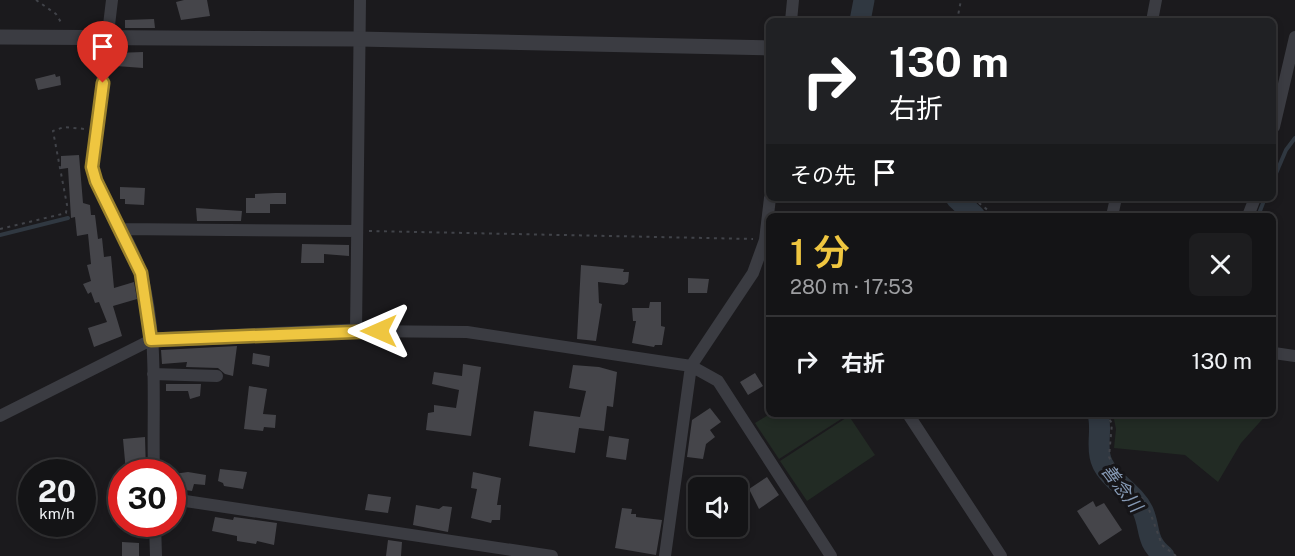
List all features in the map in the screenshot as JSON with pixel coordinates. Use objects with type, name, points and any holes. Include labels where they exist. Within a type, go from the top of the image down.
[{"type":"street","points":[[112,0],[92,167],[141,273],[151,340],[154,459]]},
{"type":"street","points":[[356,331],[360,0]]},
{"type":"street","points":[[791,18],[793,0]]},
{"type":"street","points":[[1153,18],[1156,0]]},
{"type":"street","points":[[0,37],[358,39],[766,48]]},
{"type":"street","points":[[1276,118],[1295,37]]},
{"type":"street","points":[[120,229],[357,231]]},
{"type":"street","points":[[665,556],[691,366],[753,273],[766,235]]},
{"type":"street","points":[[0,416],[151,340],[356,331],[467,332],[691,366],[718,381],[831,556]]},
{"type":"street","points":[[1276,353],[1295,356]]},
{"type":"street","points":[[153,374],[218,376]]},
{"type":"street","points":[[910,417],[1001,556]]},
{"type":"street","points":[[186,501],[552,556]]},
{"type":"street","points":[[155,537],[156,556]]},
{"type":"path","points":[[36,0],[56,14],[70,37]]},
{"type":"path","points":[[958,18],[961,0]]},
{"type":"path","points":[[0,228],[66,213],[67,205],[53,131],[63,127],[97,129]]},
{"type":"path","points":[[976,201],[991,213]]},
{"type":"path","points":[[357,231],[765,240]]},
{"type":"path","points":[[1108,417],[1112,423],[1109,457],[1116,470],[1147,504],[1162,545],[1176,556]]},
{"type":"shaded area","points":[[766,416],[844,417],[779,459],[755,423]]},
{"type":"shaded area","points":[[847,417],[875,455],[807,501],[780,461]]},
{"type":"shaded area","points":[[1114,417],[1264,417],[1241,443],[1218,482],[1185,455],[1114,448],[1116,429]]},
{"type":"building","points":[[207,0],[210,16],[181,20],[176,2]]},
{"type":"building","points":[[154,19],[155,28],[125,28],[125,20]]},
{"type":"building","points":[[143,52],[143,68],[116,66],[116,53]]},
{"type":"building","points":[[55,74],[56,77],[60,76],[61,85],[38,90],[35,79]]},
{"type":"building","points":[[79,155],[83,203],[90,205],[91,215],[95,215],[98,239],[102,238],[104,257],[111,256],[114,288],[134,282],[137,299],[113,306],[122,336],[94,347],[88,328],[107,322],[99,302],[95,303],[91,292],[88,294],[83,284],[91,281],[87,265],[91,264],[88,234],[77,236],[75,217],[71,218],[68,168],[61,169],[61,156]]},
{"type":"building","points":[[120,187],[145,188],[144,205],[125,204],[125,199],[120,199]]},
{"type":"building","points":[[286,193],[286,204],[270,204],[270,213],[246,213],[246,198],[255,198],[255,194]]},
{"type":"building","points":[[196,208],[242,211],[241,221],[197,221]]},
{"type":"building","points":[[302,244],[349,245],[349,256],[324,254],[324,263],[301,263]]},
{"type":"building","points":[[581,265],[624,269],[623,272],[629,272],[628,282],[624,285],[598,282],[599,303],[602,304],[596,341],[577,339]]},
{"type":"building","points":[[688,278],[709,279],[707,293],[688,293]]},
{"type":"building","points":[[650,302],[661,302],[661,326],[665,327],[662,345],[654,347],[632,343],[636,321],[633,321],[632,308],[649,308]]},
{"type":"building","points":[[237,346],[233,376],[225,374],[218,368],[186,367],[187,362],[162,364],[161,350]]},
{"type":"building","points":[[253,353],[270,356],[269,367],[252,364]]},
{"type":"building","points":[[463,364],[481,367],[471,436],[426,430],[428,413],[434,412],[434,405],[456,408],[459,390],[432,384],[434,372],[462,376]]},
{"type":"building","points":[[573,365],[599,367],[617,372],[613,407],[607,406],[604,431],[579,428],[575,453],[529,446],[534,411],[580,417],[586,391],[569,388]]},
{"type":"building","points":[[755,373],[763,386],[748,395],[740,382]]},
{"type":"building","points":[[166,384],[201,384],[200,396],[190,399],[188,391],[166,391]]},
{"type":"building","points":[[249,386],[267,389],[263,414],[276,415],[275,428],[264,427],[263,431],[244,429]]},
{"type":"building","points":[[710,408],[721,422],[710,430],[715,437],[706,444],[703,459],[687,457],[692,420]]},
{"type":"building","points":[[609,436],[629,439],[626,460],[606,457]]},
{"type":"building","points":[[145,437],[146,459],[125,459],[123,439]]},
{"type":"building","points":[[220,469],[247,472],[243,489],[224,486],[218,481]]},
{"type":"building","points":[[186,472],[206,475],[205,485],[194,484],[192,491],[186,490]]},
{"type":"building","points":[[473,472],[501,478],[497,505],[501,505],[500,520],[492,520],[491,523],[471,518],[477,489],[471,488]]},
{"type":"building","points":[[767,477],[779,495],[759,509],[749,489]]},
{"type":"building","points":[[368,494],[391,497],[388,513],[365,510]]},
{"type":"building","points":[[1093,501],[1096,507],[1104,503],[1122,530],[1099,545],[1077,511]]},
{"type":"building","points":[[416,505],[439,509],[443,506],[452,507],[448,532],[413,525]]},
{"type":"building","points":[[622,508],[632,509],[631,514],[636,514],[636,517],[662,520],[656,555],[615,548]]},
{"type":"building","points":[[215,517],[233,520],[234,517],[277,523],[274,545],[257,541],[256,544],[237,541],[237,536],[212,531]]},
{"type":"building","points":[[388,540],[402,542],[401,556],[386,556]]},
{"type":"building","points":[[122,542],[139,543],[139,556],[122,556]]},
{"type":"waterway","name":"善念川","points":[[861,18],[864,0]]},
{"type":"waterway","points":[[1276,173],[1286,150],[1295,138]]},
{"type":"waterway","name":"善念川","points":[[959,201],[972,213]]},
{"type":"waterway","points":[[1259,213],[1264,201]]},
{"type":"waterway","points":[[0,235],[68,218]]},
{"type":"waterway","name":"善念川","points":[[1099,417],[1099,451],[1103,464],[1143,511],[1151,540],[1164,556]]},
{"type":"route","points":[[103,83],[92,167],[96,181],[141,273],[146,294],[151,340],[379,331]]}]
